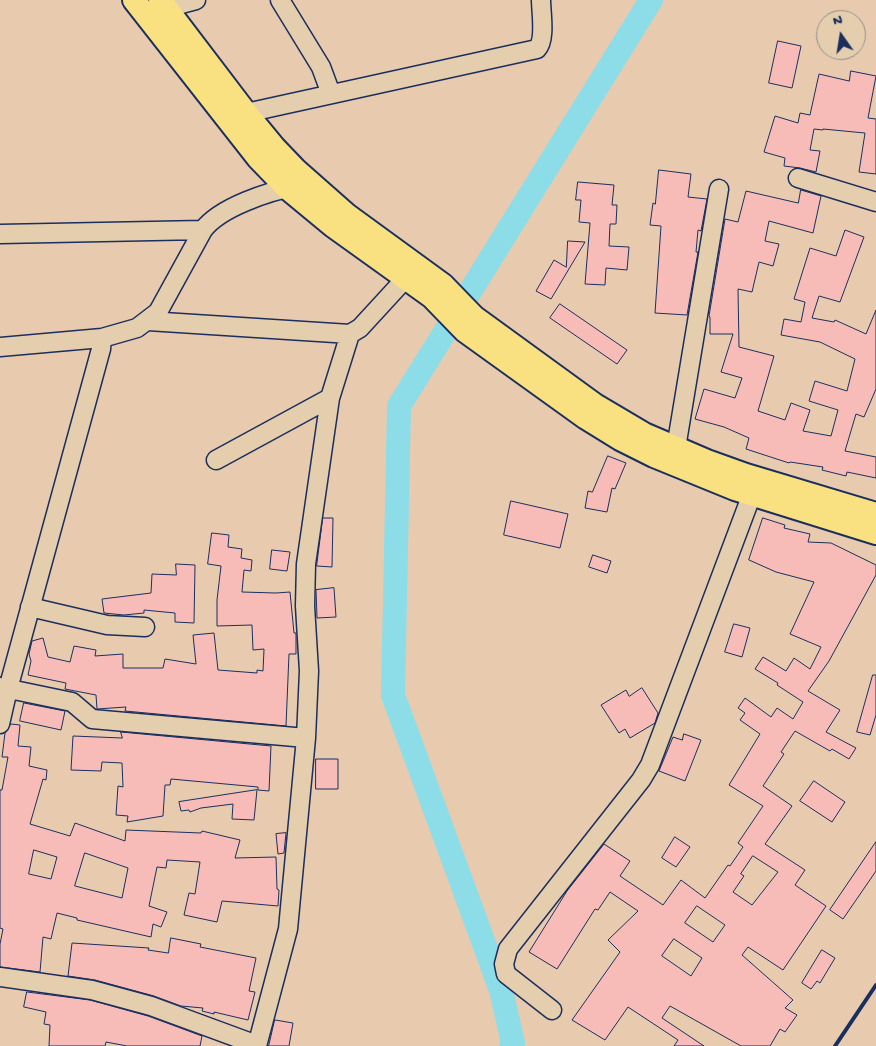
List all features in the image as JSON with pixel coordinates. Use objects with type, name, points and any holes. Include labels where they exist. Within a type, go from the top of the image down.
[{"type":"main road","points":[[134,0],[258,158],[287,188],[333,226],[405,279],[438,291]]},
{"type":"main road","points":[[163,4],[246,113],[274,147],[310,183],[438,291],[470,324],[586,418],[620,439],[688,471],[752,494],[876,533]]},
{"type":"main road","points":[[470,324],[644,434],[746,475],[876,514]]},
{"type":"street","points":[[163,4],[196,0]]},
{"type":"street","points":[[280,0],[321,67],[331,94]]},
{"type":"street","points":[[246,113],[537,49],[541,46],[542,35],[541,0]]},
{"type":"street","points":[[798,178],[876,202]]},
{"type":"street","points":[[0,347],[102,338],[137,328],[158,312],[203,230],[213,219],[229,208],[287,188],[310,183]]},
{"type":"street","points":[[676,448],[719,190]]},
{"type":"street","points":[[0,234],[203,230]]},
{"type":"street","points":[[148,321],[350,334],[360,328],[405,279]]},
{"type":"street","points":[[0,977],[92,990],[151,1006],[257,1045],[288,929],[306,738],[309,671],[305,606],[306,564],[330,398],[350,334]]},
{"type":"street","points":[[0,724],[4,688],[30,607],[101,349],[102,338]]},
{"type":"street","points":[[216,460],[330,398]]},
{"type":"street","points":[[552,1010],[506,974],[504,964],[508,948],[641,780],[650,765],[752,494]]},
{"type":"street","points":[[30,607],[107,625],[145,627]]},
{"type":"street","points":[[4,688],[72,702],[92,719],[306,738]]},
{"type":"building","points":[[778,41],[801,46],[792,88],[769,83]]},
{"type":"building","points":[[851,71],[876,76],[868,118],[876,119],[876,174],[859,172],[865,133],[814,129],[810,150],[820,151],[816,172],[784,166],[785,158],[764,152],[775,116],[798,123],[800,113],[810,115],[819,74],[849,81]]},
{"type":"building","points":[[659,170],[691,174],[688,197],[707,199],[701,231],[698,230],[696,252],[698,252],[687,315],[655,313],[661,226],[650,225],[653,203],[655,204]]},
{"type":"building","points":[[578,182],[614,185],[612,205],[617,205],[616,224],[610,224],[609,246],[629,247],[627,270],[606,268],[605,285],[585,284],[590,223],[579,222],[581,200],[576,200]]},
{"type":"building","points":[[801,190],[821,196],[813,233],[769,221],[765,241],[779,244],[773,266],[759,262],[752,292],[738,289],[739,347],[774,356],[758,411],[785,420],[791,403],[810,410],[803,431],[831,436],[838,410],[809,401],[815,381],[847,391],[855,359],[820,342],[781,335],[784,319],[801,322],[805,302],[794,299],[810,248],[836,256],[845,230],[864,237],[840,302],[819,296],[812,318],[834,322],[835,320],[866,334],[876,310],[876,389],[864,417],[856,414],[845,451],[876,457],[876,478],[847,472],[846,476],[822,470],[823,467],[789,463],[746,449],[749,438],[724,427],[695,419],[704,389],[735,398],[742,378],[721,372],[733,334],[710,334],[709,316],[725,219],[738,222],[746,191],[798,203]]},
{"type":"building","points":[[568,241],[585,242],[551,299],[536,291],[554,260],[566,267]]},
{"type":"building","points":[[560,304],[627,350],[617,364],[550,318]]},
{"type":"building","points":[[608,456],[626,463],[615,489],[612,488],[607,512],[585,508],[588,491],[592,492]]},
{"type":"building","points":[[511,501],[568,514],[560,548],[504,535]]},
{"type":"building","points":[[323,518],[333,518],[332,567],[317,566]]},
{"type":"building","points":[[763,518],[785,525],[784,528],[810,534],[808,542],[831,543],[876,565],[876,575],[829,661],[808,691],[840,710],[826,732],[856,748],[849,759],[832,749],[830,751],[795,731],[781,752],[784,754],[763,786],[792,806],[765,844],[805,870],[795,885],[826,906],[783,970],[748,947],[742,955],[793,1000],[785,1008],[797,1015],[785,1032],[780,1029],[770,1046],[741,1046],[670,1006],[662,1018],[704,1046],[674,1046],[678,1040],[628,1007],[605,1040],[572,1020],[620,952],[608,940],[638,911],[610,892],[598,910],[595,909],[557,969],[529,952],[567,891],[604,844],[630,861],[620,876],[663,905],[681,880],[705,898],[743,847],[738,843],[763,806],[729,785],[760,734],[740,720],[745,713],[738,708],[745,698],[771,717],[777,708],[793,719],[803,702],[755,669],[763,657],[786,671],[794,658],[810,669],[821,647],[790,634],[814,582],[776,572],[749,560]],"holes":[[[753,856],[778,872],[752,905],[733,892],[744,876],[741,874]],[[697,906],[725,925],[713,942],[685,923]],[[674,939],[702,958],[691,976],[662,956]]]},
{"type":"building","points":[[212,533],[229,535],[228,547],[242,549],[241,558],[252,560],[251,571],[244,570],[242,592],[290,592],[294,633],[296,633],[296,654],[289,654],[286,726],[125,711],[126,707],[97,709],[96,695],[65,689],[66,683],[28,675],[32,641],[43,638],[48,657],[70,662],[74,646],[96,650],[95,656],[123,654],[123,668],[163,668],[165,659],[196,664],[193,635],[214,633],[218,670],[257,673],[257,670],[263,671],[264,649],[253,650],[252,625],[217,626],[217,600],[221,566],[208,564]]},
{"type":"building","points":[[272,550],[290,552],[287,571],[270,569]]},
{"type":"building","points":[[593,555],[611,561],[607,573],[589,567]]},
{"type":"building","points":[[176,564],[195,565],[194,623],[175,622],[175,613],[144,610],[144,613],[124,615],[104,613],[102,599],[151,593],[152,574],[176,575]]},
{"type":"building","points":[[334,588],[336,617],[317,618],[316,590]]},
{"type":"building","points":[[734,624],[750,628],[742,657],[725,652]]},
{"type":"building","points":[[873,675],[876,675],[876,715],[870,735],[857,732]]},
{"type":"building","points":[[642,688],[658,713],[655,723],[630,738],[625,729],[619,733],[601,705],[626,690],[629,696]]},
{"type":"building","points":[[24,703],[65,711],[61,730],[20,721]]},
{"type":"building","points":[[11,724],[20,725],[18,746],[31,747],[29,766],[47,770],[46,780],[43,779],[30,824],[70,836],[75,823],[125,841],[126,830],[201,833],[202,831],[240,840],[235,858],[276,857],[277,889],[279,890],[278,906],[222,901],[217,922],[184,915],[189,893],[195,894],[200,862],[167,860],[166,868],[157,867],[149,906],[167,912],[161,927],[153,924],[151,937],[77,920],[77,918],[57,913],[51,939],[43,937],[40,972],[0,967],[0,944],[3,929],[0,928],[0,790],[2,790],[8,757],[2,757],[5,733]],"holes":[[[34,850],[57,857],[51,879],[29,874]],[[85,853],[128,868],[122,898],[75,886]]]},
{"type":"building","points":[[121,732],[271,746],[269,791],[258,790],[258,787],[171,779],[170,785],[165,785],[163,816],[127,822],[128,816],[116,815],[118,786],[123,787],[122,763],[102,762],[101,771],[71,770],[73,736],[122,738]]},
{"type":"building","points":[[684,734],[701,740],[685,781],[659,771],[673,737],[682,740]]},
{"type":"building","points":[[316,759],[338,759],[338,789],[316,789]]},
{"type":"building","points":[[814,781],[845,802],[832,822],[800,801]]},
{"type":"building","points":[[257,790],[254,820],[232,819],[233,804],[201,808],[190,812],[189,810],[181,811],[179,802]]},
{"type":"building","points":[[286,833],[284,853],[278,854],[276,834]]},
{"type":"building","points":[[675,837],[690,847],[676,867],[662,858]]},
{"type":"building","points":[[876,842],[876,871],[843,919],[830,910]]},
{"type":"building","points":[[171,938],[201,944],[200,947],[256,958],[249,991],[255,992],[248,1020],[202,1011],[203,1008],[181,1006],[154,996],[95,980],[68,976],[72,943],[149,948],[148,950],[168,953]]},
{"type":"building","points":[[822,950],[835,958],[820,983],[817,981],[811,989],[802,983]]},
{"type":"building","points":[[27,992],[90,1000],[148,1016],[202,1036],[200,1046],[127,1046],[106,1042],[105,1046],[49,1046],[50,1025],[44,1024],[46,1012],[24,1007]]},
{"type":"building","points":[[275,1020],[293,1023],[289,1046],[269,1046]]},
{"type":"waterway","points":[[511,1046],[513,1043],[501,990],[393,695],[399,406],[651,0]]},
{"type":"railway","points":[[835,1046],[876,985]]}]
